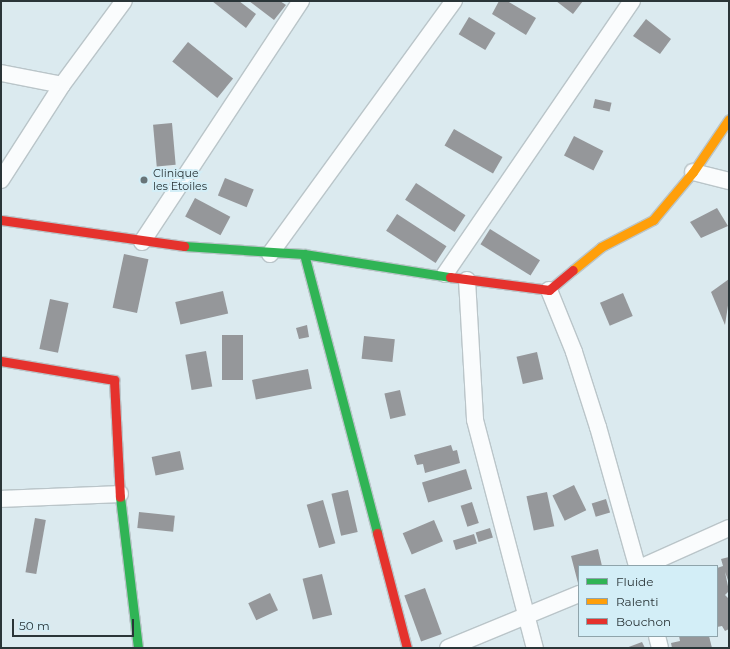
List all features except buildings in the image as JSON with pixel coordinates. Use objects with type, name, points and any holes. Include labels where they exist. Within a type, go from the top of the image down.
[{"type":"street","points":[[1,180],[62,85],[124,1]]},
{"type":"street","points":[[142,242],[301,1]]},
{"type":"street","points":[[270,254],[454,1]]},
{"type":"street","points":[[445,274],[632,1]]},
{"type":"street","points":[[1,73],[62,85]]},
{"type":"street","points":[[1,220],[142,242],[270,254],[304,254],[445,274],[467,280],[549,290],[601,247],[653,220],[693,172],[729,119]]},
{"type":"street","points":[[693,172],[729,181]]},
{"type":"street","points":[[304,254],[407,648]]},
{"type":"street","points":[[467,280],[475,420],[535,648]]},
{"type":"street","points":[[549,290],[593,412],[637,565]]},
{"type":"street","points":[[1,361],[114,380],[120,494],[138,648]]},
{"type":"street","points":[[1,499],[120,494]]},
{"type":"street","points":[[646,565],[729,528]]},
{"type":"street","points":[[448,648],[578,594]]},
{"type":"street","points":[[657,637],[660,648]]},
{"type":"traffic: fast","points":[[184,246],[304,254],[450,277]]},
{"type":"traffic: fast","points":[[304,254],[377,533]]},
{"type":"traffic: fast","points":[[120,497],[138,648]]},
{"type":"traffic: slow","points":[[573,270],[601,247],[653,220],[693,172],[729,119]]},
{"type":"traffic: jam","points":[[1,220],[184,246]]},
{"type":"traffic: jam","points":[[450,277],[549,290],[573,270]]},
{"type":"traffic: jam","points":[[1,361],[114,380],[120,497]]},
{"type":"traffic: jam","points":[[377,533],[407,648]]},
{"type":"place","name":"Clinique les Etoiles","points":[[144,180]]}]
